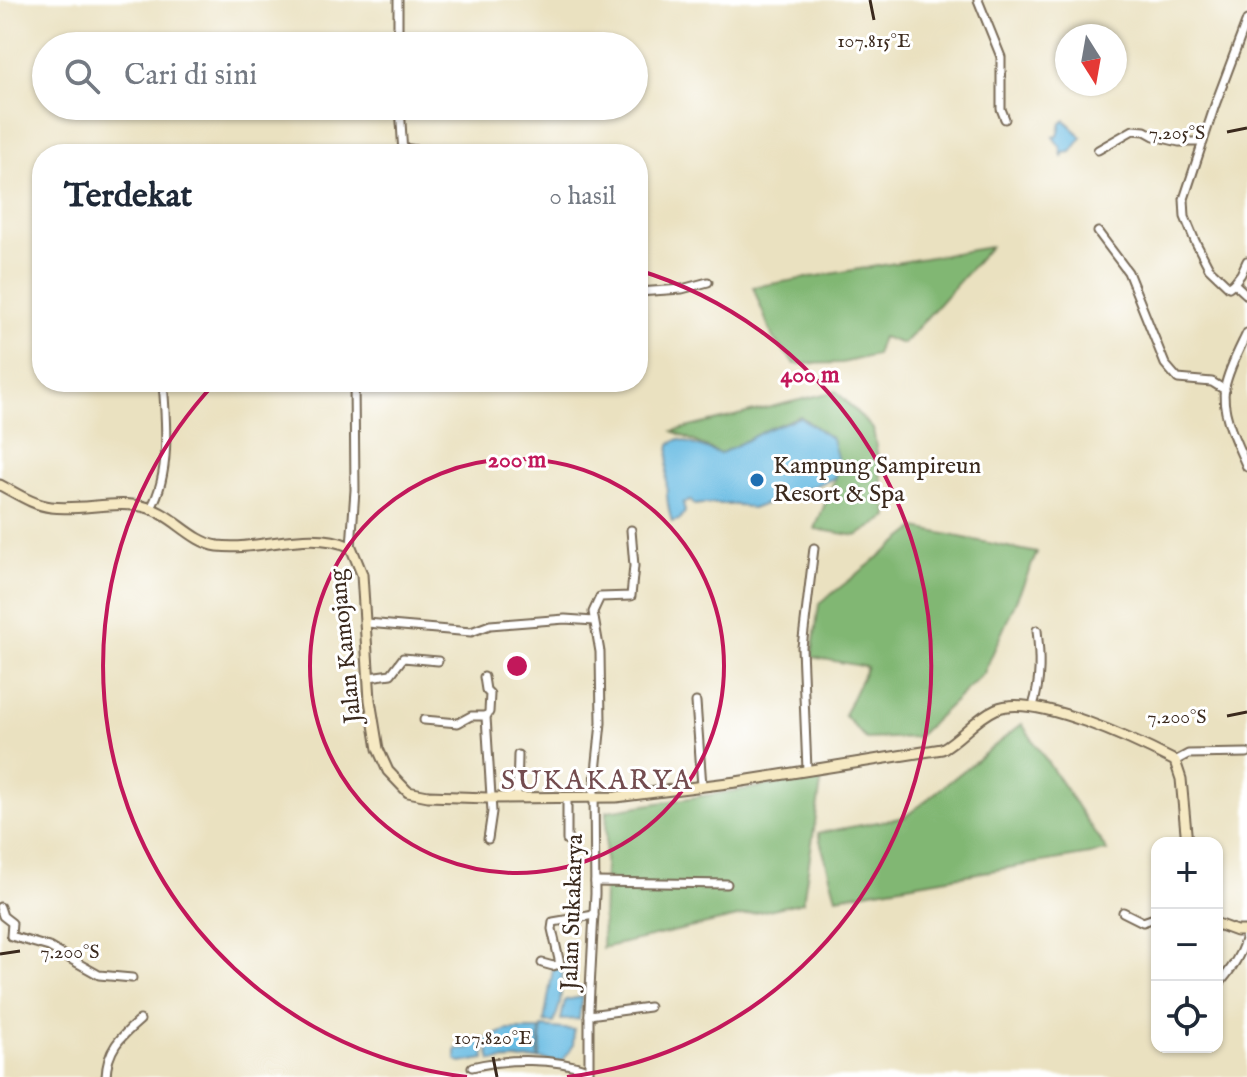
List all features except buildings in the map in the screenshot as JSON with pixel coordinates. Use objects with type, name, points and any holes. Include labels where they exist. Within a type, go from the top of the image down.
[{"type":"main road","points":[[0,485],[25,498],[53,507],[151,508]]},
{"type":"main road","name":"Jalan Kamojang","points":[[151,508],[213,545],[321,540],[351,547],[360,566],[374,730],[388,771],[403,789],[417,795],[491,798]]},
{"type":"main road","points":[[491,798],[616,797],[942,749],[976,720],[998,708],[1033,706],[1092,725],[1175,761],[1181,779],[1186,837]]},
{"type":"main road","points":[[1223,926],[1246,931]]},
{"type":"street","points":[[398,0],[398,32]]},
{"type":"street","points":[[978,0],[1001,57],[1001,109],[1005,119]]},
{"type":"street","points":[[1247,20],[1243,42],[1184,199],[1185,217],[1209,268],[1229,287],[1241,274],[1247,261]]},
{"type":"street","points":[[401,120],[403,144]]},
{"type":"street","points":[[1098,150],[1133,130],[1179,142],[1203,142]]},
{"type":"street","points":[[1098,232],[1128,272],[1165,364],[1178,379],[1212,382],[1225,390]]},
{"type":"street","points":[[648,291],[682,289],[708,282]]},
{"type":"street","points":[[1234,283],[1247,295]]},
{"type":"street","points":[[1247,333],[1225,390],[1234,437],[1247,467]]},
{"type":"street","points":[[151,508],[157,497],[165,447],[163,392]]},
{"type":"street","points":[[351,547],[355,490],[354,392]]},
{"type":"street","points":[[367,623],[471,632],[490,625],[565,619],[594,621],[597,599],[631,596],[634,566],[631,530]]},
{"type":"street","points":[[807,770],[802,647],[814,548]]},
{"type":"street","name":"Jalan Sukakarya","points":[[588,1073],[595,797],[601,723],[600,652],[594,621]]},
{"type":"street","points":[[1033,706],[1040,661],[1037,630]]},
{"type":"street","points":[[369,677],[391,674],[403,658],[438,661]]},
{"type":"street","points":[[484,677],[486,690],[490,694],[486,716],[492,812],[488,839]]},
{"type":"street","points":[[696,702],[702,786]]},
{"type":"street","points":[[424,720],[458,723],[471,716],[486,716]]},
{"type":"street","points":[[1175,761],[1188,754],[1247,753]]},
{"type":"street","points":[[517,797],[518,755]]},
{"type":"street","points":[[567,797],[567,840]]},
{"type":"street","points":[[595,882],[727,884]]},
{"type":"street","points":[[0,907],[3,916],[12,923],[11,936],[49,947],[99,975],[132,978]]},
{"type":"street","points":[[1123,912],[1143,922],[1151,919]]},
{"type":"street","points":[[542,963],[560,964],[553,922],[594,915]]},
{"type":"street","points":[[1220,981],[1237,957],[1246,939],[1246,931]]},
{"type":"street","points":[[589,1015],[649,1007]]},
{"type":"street","points":[[106,1077],[109,1057],[118,1039],[140,1020]]},
{"type":"street","points":[[472,1067],[485,1063],[538,1060],[588,1073]]},
{"type":"green space","points":[[990,247],[903,344],[882,337],[876,355],[842,363],[795,364],[773,338],[753,287]]},
{"type":"green space","points":[[836,391],[873,429],[888,517],[857,536],[815,529],[835,478],[832,439],[800,416],[720,454],[673,431]]},
{"type":"green space","points":[[916,528],[1037,553],[984,673],[917,737],[866,739],[844,715],[867,667],[812,657],[819,604]]},
{"type":"green space","points":[[1022,724],[1107,851],[836,897],[818,833],[905,817]]},
{"type":"green space","points":[[822,777],[803,902],[602,948],[607,811]]},
{"type":"water","points":[[1065,120],[1082,137],[1071,152],[1063,153],[1062,158],[1061,148],[1053,137],[1058,136],[1061,123]]},
{"type":"water","points":[[800,417],[832,439],[838,461],[835,478],[752,509],[733,505],[694,505],[691,500],[683,503],[685,512],[679,520],[672,522],[666,483],[670,444],[679,439],[720,454],[768,429]]},
{"type":"water","points":[[563,968],[560,1004],[554,1023],[544,1022],[553,969]]},
{"type":"water","points":[[582,997],[579,1019],[561,1020],[565,1000]]},
{"type":"water","points":[[542,1027],[574,1030],[573,1046],[562,1062],[540,1059]]},
{"type":"water","points":[[507,1030],[540,1030],[538,1059],[491,1061],[486,1039]]},
{"type":"water","points":[[483,1039],[485,1059],[461,1063],[456,1060],[456,1049],[470,1048]]},
{"type":"place","name":"Kampung Sampireun Resort & Spa","points":[[757,480]]},
{"type":"district","name":"SUKAKARYA","points":[[597,781]]}]
